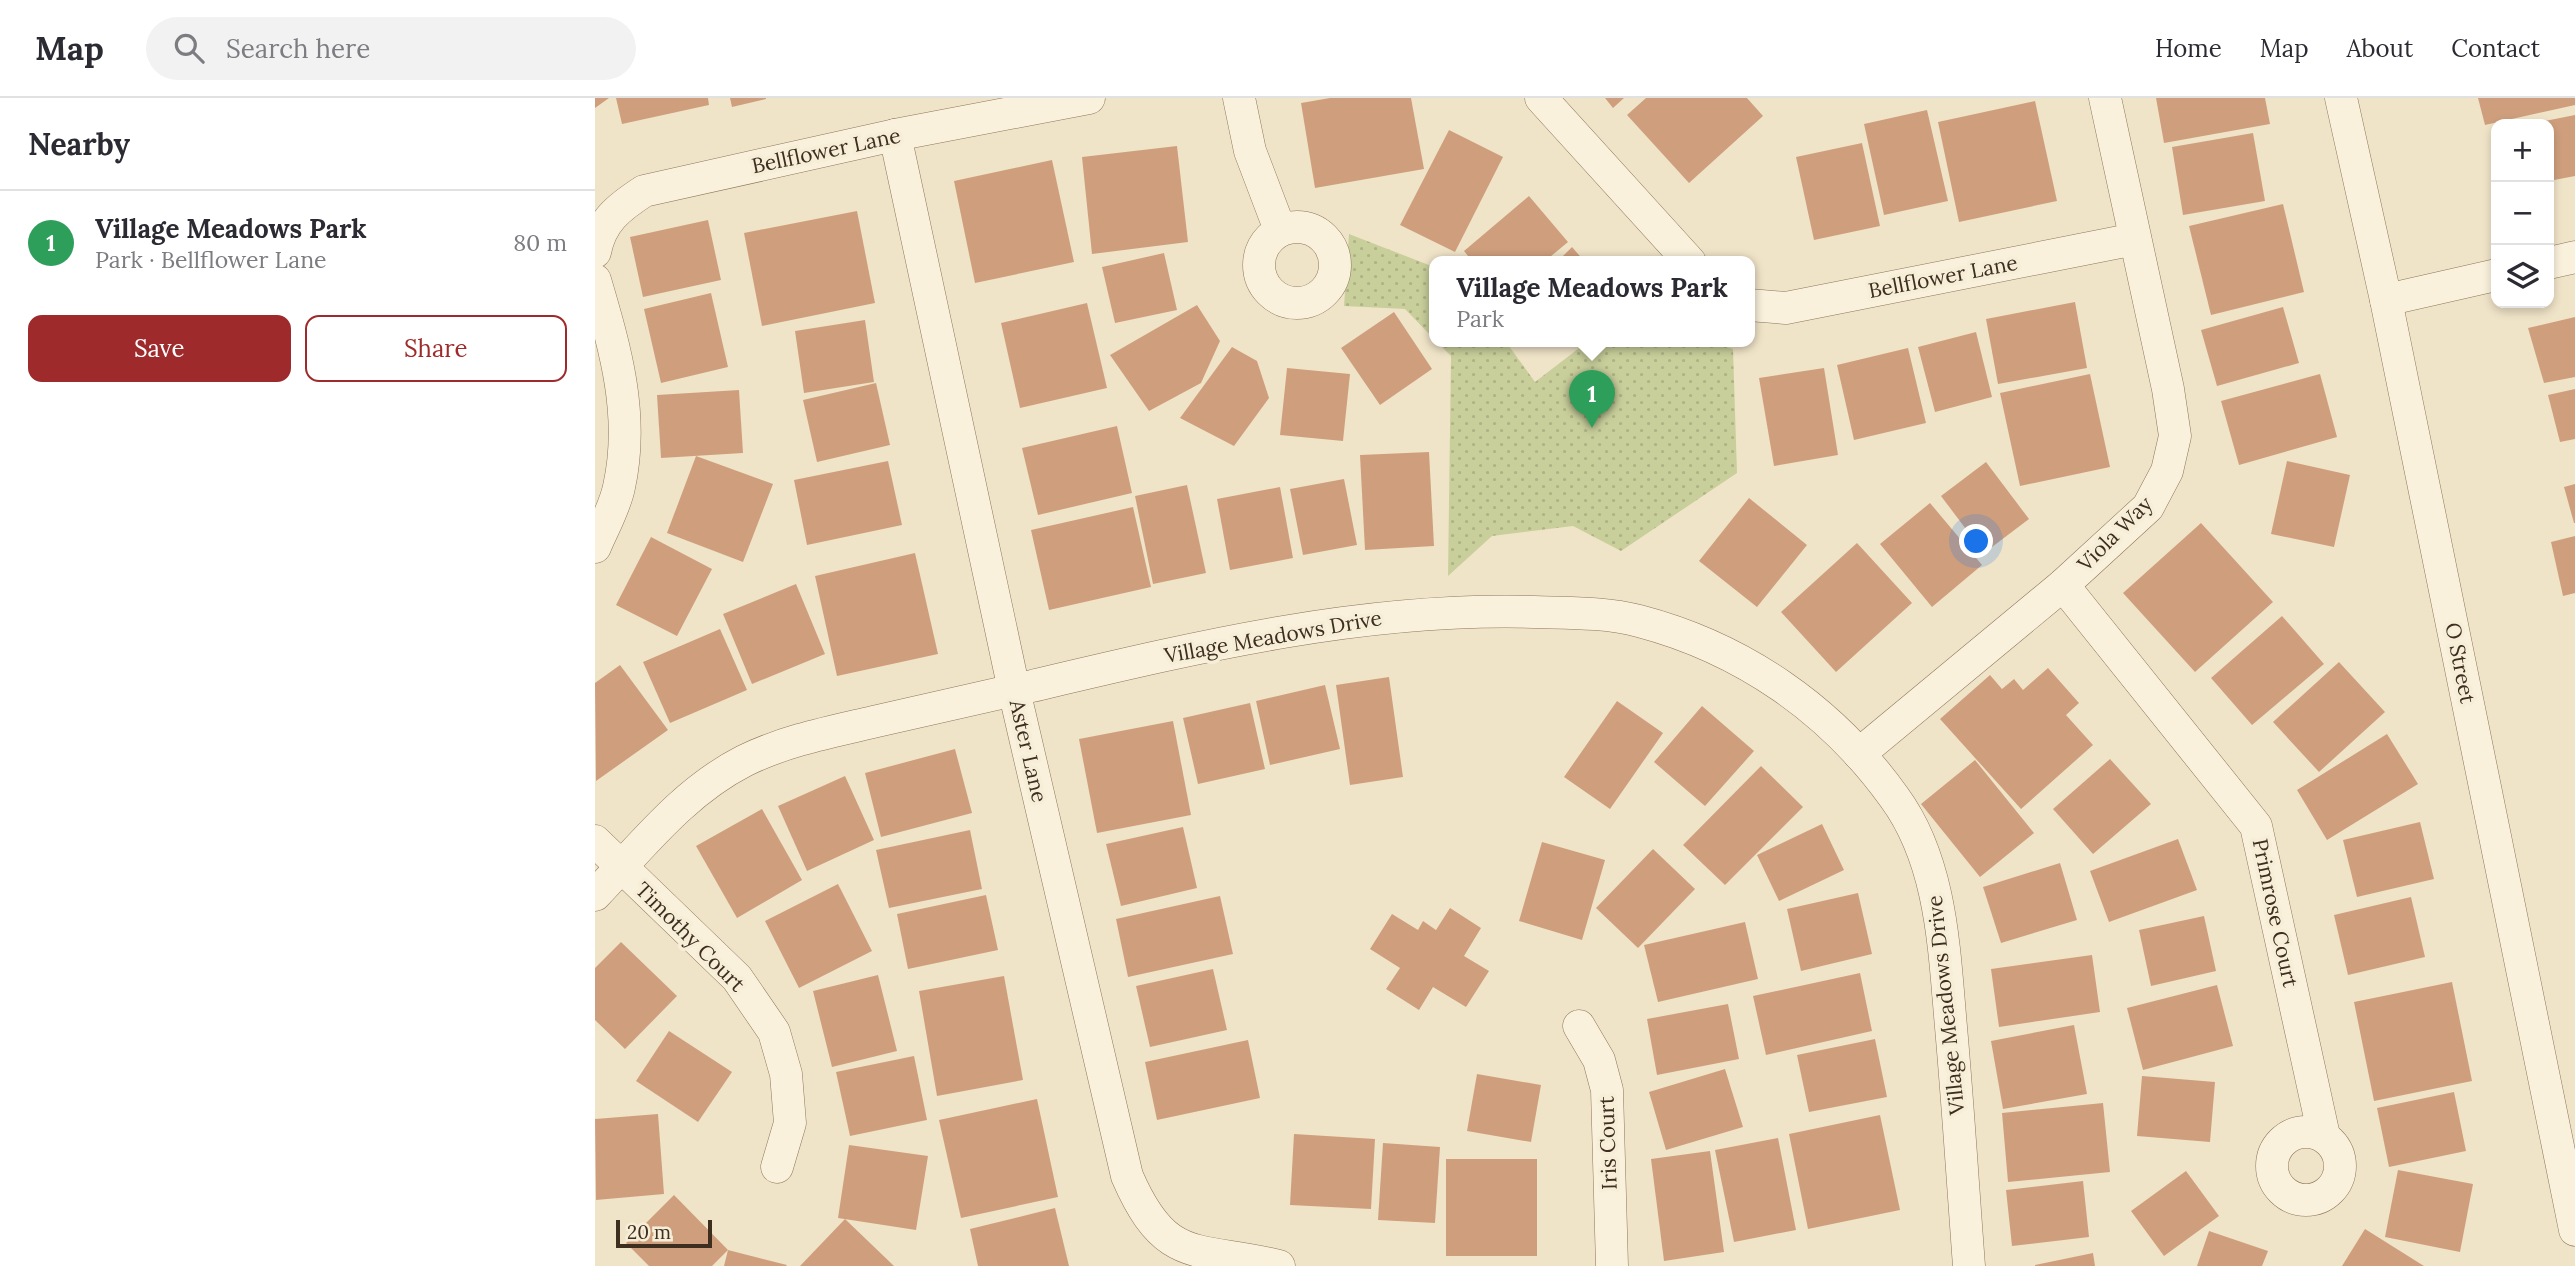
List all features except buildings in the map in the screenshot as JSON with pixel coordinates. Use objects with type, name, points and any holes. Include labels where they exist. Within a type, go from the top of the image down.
[{"type":"street","name":"Bellflower Lane","points":[[595,252],[599,232],[617,208],[644,191],[895,135],[1089,98]]},
{"type":"street","points":[[1239,98],[1250,151],[1280,230]]},
{"type":"street","points":[[1541,98],[1685,256]]},
{"type":"street","name":"Viola Way","points":[[1859,754],[2063,585],[2148,507],[2167,471],[2175,436],[2105,98]]},
{"type":"street","name":"O Street","points":[[2341,98],[2386,300],[2575,1230]]},
{"type":"street","name":"Aster Lane","points":[[895,135],[1014,690],[1127,1176],[1142,1212],[1165,1240],[1199,1255],[1279,1266]]},
{"type":"street","name":"Bellflower Lane","points":[[1755,305],[1786,307],[2136,239]]},
{"type":"street","points":[[2554,262],[2575,257]]},
{"type":"street","points":[[2386,300],[2491,276]]},
{"type":"street","points":[[595,280],[619,363],[626,432],[619,488],[595,547]]},
{"type":"street","name":"Primrose Court","points":[[2063,585],[2256,826],[2324,1136]]},
{"type":"street","name":"Village Meadows Drive","points":[[595,895],[675,808],[743,761],[813,736],[1179,651],[1350,620],[1478,610],[1582,613],[1636,620],[1727,652],[1786,687],[1859,754],[1897,799],[1920,845],[1935,891],[1950,1015],[1967,1266]]},
{"type":"street","points":[[595,841],[621,868]]},
{"type":"street","name":"Timothy Court","points":[[621,868],[737,978],[774,1032],[786,1074],[790,1123],[776,1167]]},
{"type":"street","name":"Iris Court","points":[[1579,1026],[1598,1060],[1607,1090],[1612,1266]]},
{"type":"green space","points":[[1349,234],[1429,265],[1429,334],[1405,309],[1344,306]]},
{"type":"green space","points":[[1442,347],[1510,347],[1535,382],[1580,347],[1733,349],[1737,473],[1621,551],[1573,526],[1492,536],[1448,576],[1451,356]]},
{"type":"place","name":"Village Meadows Park","points":[[1592,428]]}]
